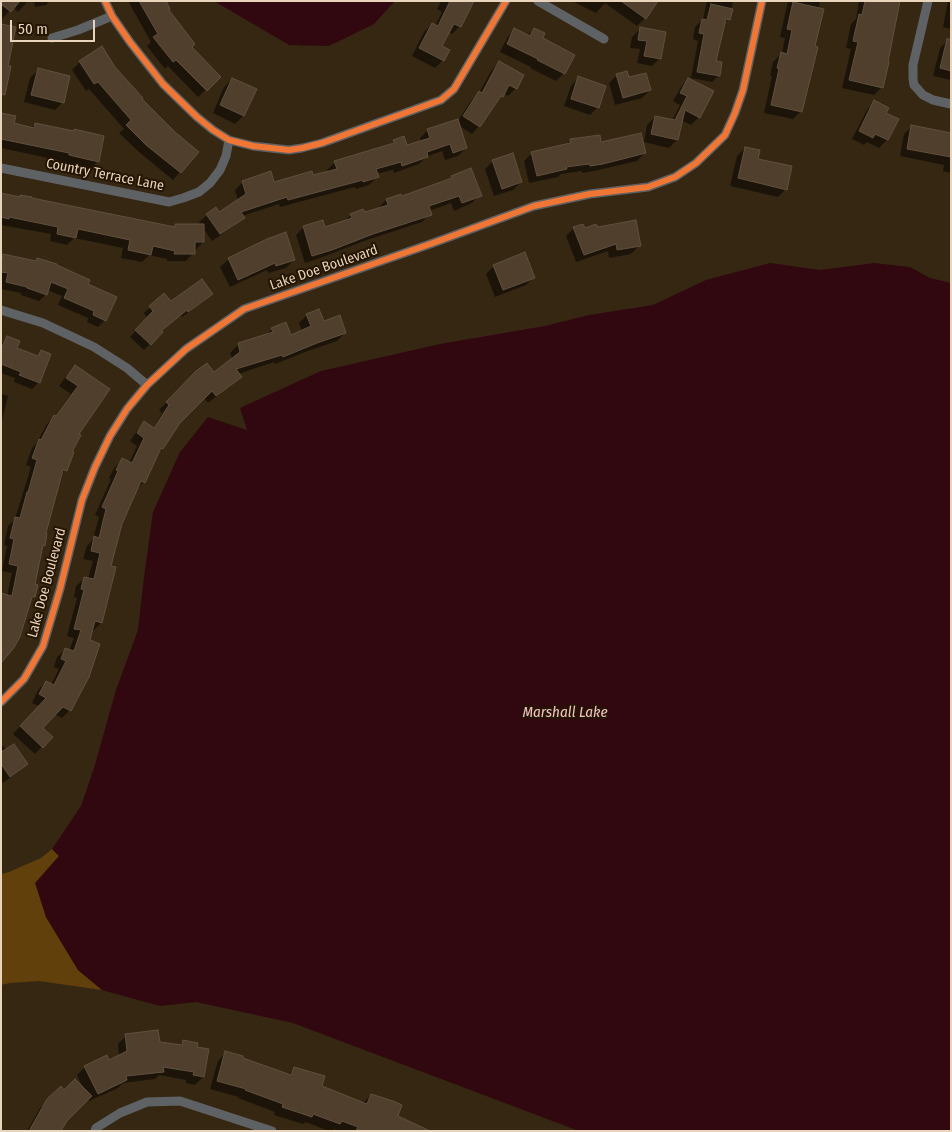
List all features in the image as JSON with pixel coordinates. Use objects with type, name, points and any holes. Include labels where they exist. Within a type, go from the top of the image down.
[{"type":"street","points":[[105,1],[112,16],[130,42],[163,84],[197,118],[230,140],[253,146],[288,150],[322,143],[441,100],[454,89],[506,1]]},
{"type":"street","points":[[538,1],[604,39]]},
{"type":"street","name":"Lake Doe Boulevard","points":[[1,702],[24,679],[43,646],[60,589],[82,500],[110,436],[126,409],[147,385],[186,349],[244,309],[534,206],[590,194],[648,187],[675,177],[696,163],[724,135],[735,113],[743,90],[762,1]]},
{"type":"street","points":[[928,1],[914,66],[914,84],[922,95],[933,100],[951,104]]},
{"type":"street","points":[[52,38],[112,16]]},
{"type":"street","name":"Country Terrace Lane","points":[[1,168],[169,202],[199,192],[210,183],[220,170],[230,140]]},
{"type":"street","points":[[1,310],[43,323],[94,347],[114,359],[147,385]]},
{"type":"street","points":[[94,1131],[120,1113],[147,1102],[180,1101],[272,1131]]},
{"type":"shaded area","points":[[52,849],[59,856],[36,883],[46,917],[78,970],[102,990],[39,981],[1,985],[1,874],[41,858]]},
{"type":"water","points":[[214,1],[395,1],[374,24],[329,46],[289,45]]},
{"type":"water","name":"Marshall Lake","points":[[770,263],[820,270],[874,263],[910,267],[930,278],[951,283],[951,1131],[579,1131],[293,1023],[196,1002],[160,1006],[102,990],[78,970],[46,917],[35,883],[59,856],[52,849],[81,806],[116,690],[138,630],[153,512],[180,452],[208,417],[247,430],[240,408],[321,371],[440,344],[545,326],[589,315],[653,305],[706,280]]},
{"type":"building","points":[[1,1],[20,1],[11,12],[1,4]]},
{"type":"building","points":[[139,1],[166,1],[169,10],[195,44],[192,47],[221,77],[207,91],[176,60],[173,62],[153,37],[158,34]]},
{"type":"building","points":[[450,1],[474,1],[461,27],[454,24],[442,46],[450,50],[444,61],[419,48],[432,23],[438,26]]},
{"type":"building","points":[[621,1],[658,1],[646,19]]},
{"type":"building","points":[[865,1],[900,1],[883,88],[849,80],[858,42],[853,41],[859,14],[862,15]]},
{"type":"building","points":[[793,2],[824,9],[815,46],[818,47],[802,112],[771,105],[781,52],[787,54],[792,30],[787,29]]},
{"type":"building","points":[[711,4],[733,9],[730,20],[726,19],[716,61],[722,62],[720,76],[697,72],[704,34],[699,33],[702,19],[707,20]]},
{"type":"building","points":[[1,24],[16,27],[8,66],[11,66],[5,95],[1,94]]},
{"type":"building","points":[[640,27],[666,32],[661,59],[644,56],[647,41],[638,40]]},
{"type":"building","points":[[514,28],[530,36],[534,28],[545,33],[543,38],[575,55],[565,74],[507,44]]},
{"type":"building","points":[[947,39],[951,39],[951,71],[940,68]]},
{"type":"building","points":[[102,46],[115,67],[142,99],[175,132],[199,152],[181,173],[146,145],[126,125],[131,120],[98,82],[94,84],[79,61]]},
{"type":"building","points":[[499,61],[524,75],[517,89],[509,85],[503,97],[501,96],[480,127],[463,116],[479,91],[482,93]]},
{"type":"building","points":[[38,68],[70,76],[64,103],[31,95]]},
{"type":"building","points":[[627,71],[629,77],[646,73],[651,90],[623,98],[616,74]]},
{"type":"building","points":[[578,76],[606,86],[599,108],[571,99]]},
{"type":"building","points":[[232,78],[257,89],[244,116],[220,105]]},
{"type":"building","points":[[688,78],[714,91],[700,118],[685,110],[678,140],[651,134],[655,116],[675,120],[687,96],[680,93]]},
{"type":"building","points":[[874,100],[889,108],[886,113],[899,119],[888,140],[875,134],[873,138],[859,131]]},
{"type":"building","points":[[1,113],[16,116],[14,123],[34,128],[35,123],[104,136],[99,162],[69,155],[69,153],[1,139]]},
{"type":"building","points":[[458,119],[467,148],[453,153],[450,144],[427,152],[428,157],[402,166],[401,162],[376,169],[379,177],[288,200],[287,197],[241,212],[245,218],[220,234],[206,214],[216,207],[219,212],[246,194],[242,181],[271,171],[274,182],[312,171],[313,175],[337,169],[334,161],[394,143],[393,140],[404,136],[407,145],[430,138],[427,129]]},
{"type":"building","points":[[911,125],[951,133],[951,157],[907,149]]},
{"type":"building","points":[[641,133],[646,153],[603,164],[566,167],[567,169],[537,176],[531,152],[570,143],[570,139],[600,135],[601,142]]},
{"type":"building","points":[[745,147],[760,150],[758,159],[792,166],[787,190],[738,178]]},
{"type":"building","points":[[513,153],[522,182],[502,189],[492,160]]},
{"type":"building","points":[[471,168],[482,196],[462,203],[459,196],[429,206],[432,215],[312,256],[303,226],[323,220],[325,227],[352,218],[350,214],[363,209],[365,212],[388,205],[386,199],[401,194],[402,196],[452,178],[451,176]]},
{"type":"building","points":[[1,193],[20,197],[20,195],[32,197],[175,227],[175,224],[204,224],[204,242],[195,242],[195,254],[174,254],[175,251],[153,246],[151,255],[128,250],[130,240],[78,229],[76,238],[57,234],[58,227],[1,217]]},
{"type":"building","points":[[636,220],[641,246],[617,250],[616,244],[584,255],[573,227],[583,224],[585,228],[596,224],[598,227]]},
{"type":"building","points":[[286,232],[295,260],[276,266],[275,263],[238,280],[228,258]]},
{"type":"building","points":[[525,252],[535,278],[503,290],[493,265]]},
{"type":"building","points":[[3,254],[36,261],[37,258],[57,264],[90,280],[88,284],[117,297],[106,321],[93,315],[94,311],[64,298],[68,289],[51,282],[47,295],[27,287],[6,282],[8,273],[1,272]]},
{"type":"building","points":[[202,279],[213,294],[188,312],[187,310],[161,331],[163,332],[151,345],[135,330],[153,311],[149,306],[164,293],[171,301]]},
{"type":"building","points":[[319,309],[324,321],[340,315],[346,333],[283,357],[282,355],[236,369],[242,377],[216,396],[212,391],[180,423],[163,449],[161,448],[145,483],[141,481],[122,524],[111,566],[116,567],[102,623],[95,621],[90,640],[100,644],[89,677],[71,711],[63,707],[43,728],[53,737],[43,748],[20,726],[46,698],[39,694],[46,681],[54,685],[66,661],[61,659],[65,648],[74,651],[81,630],[74,629],[84,590],[81,589],[84,577],[94,579],[100,553],[91,551],[94,536],[99,538],[106,509],[102,507],[122,458],[132,463],[144,438],[137,433],[144,421],[154,428],[169,405],[166,402],[196,371],[207,363],[214,372],[240,352],[238,343],[273,332],[271,328],[286,322],[291,335],[311,326],[306,314]]},
{"type":"building","points":[[7,336],[20,341],[17,348],[38,356],[41,350],[51,354],[40,383],[19,375],[21,372],[1,364],[1,349]]},
{"type":"building","points":[[75,365],[110,389],[79,434],[81,435],[72,452],[74,452],[67,471],[63,470],[46,533],[45,546],[43,545],[35,584],[38,585],[35,597],[32,597],[20,637],[1,663],[1,593],[12,596],[18,566],[9,564],[14,539],[10,538],[15,517],[20,518],[28,492],[37,460],[32,458],[39,439],[41,440],[54,415],[56,416],[78,386],[66,378]]},
{"type":"building","points":[[14,744],[28,764],[10,777],[1,764],[1,752]]},
{"type":"building","points":[[158,1030],[160,1042],[182,1045],[183,1040],[198,1043],[197,1047],[209,1049],[204,1077],[193,1075],[194,1072],[163,1067],[164,1072],[126,1076],[127,1080],[98,1094],[84,1066],[107,1055],[109,1060],[127,1051],[125,1034]]},
{"type":"building","points":[[225,1051],[291,1075],[294,1067],[325,1076],[322,1086],[367,1104],[371,1094],[393,1101],[402,1105],[398,1116],[430,1131],[356,1131],[358,1127],[342,1121],[340,1124],[313,1114],[312,1117],[282,1107],[283,1104],[246,1089],[217,1081]]},
{"type":"building","points":[[75,1079],[92,1096],[67,1121],[61,1131],[29,1131],[47,1099],[61,1086],[64,1090]]},
{"type":"cycle path","points":[[105,1],[112,16],[130,42],[163,84],[213,130],[229,140],[253,146],[289,150],[322,143],[441,100],[454,89],[506,1]]},
{"type":"cycle path","points":[[1,702],[24,679],[43,646],[60,589],[82,500],[110,436],[127,409],[147,385],[186,349],[244,309],[534,206],[590,194],[648,187],[675,177],[696,163],[725,135],[743,90],[762,1]]}]
